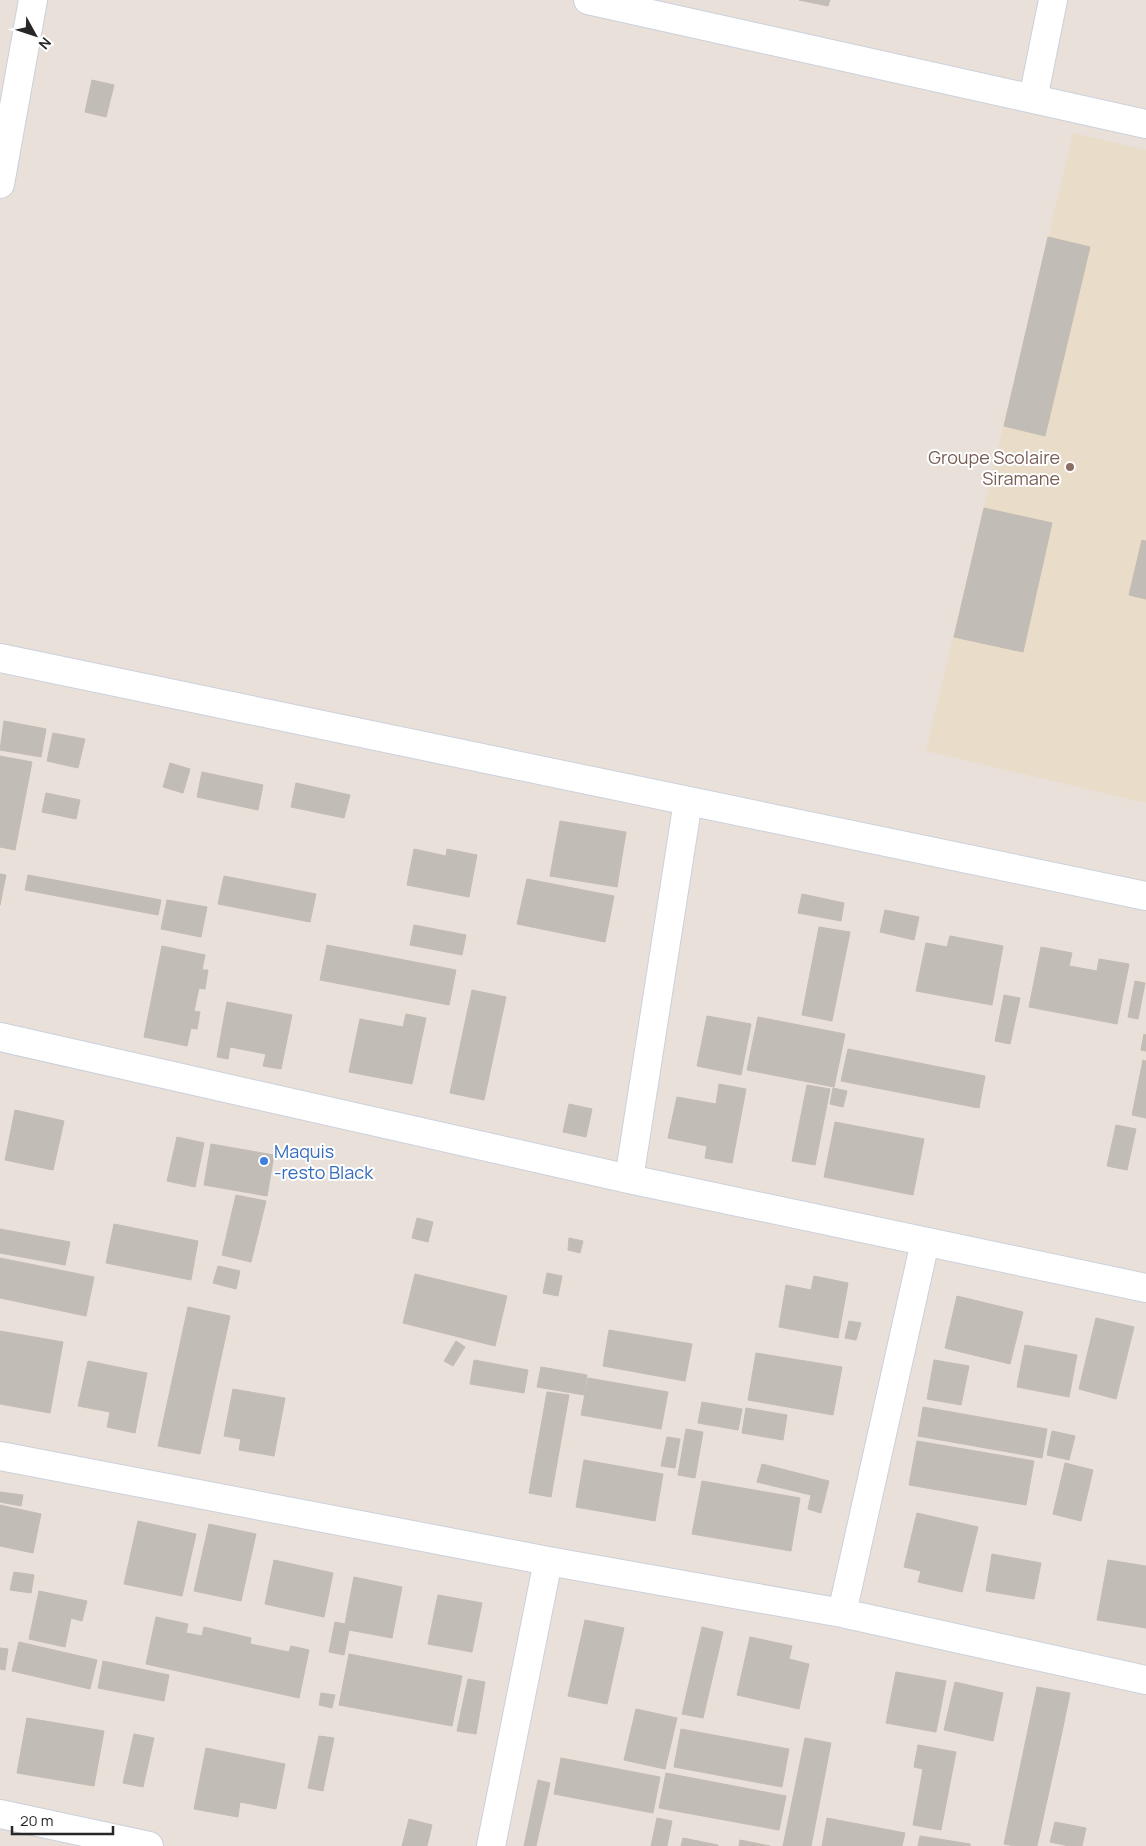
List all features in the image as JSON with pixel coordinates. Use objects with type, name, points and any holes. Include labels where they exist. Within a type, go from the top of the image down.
[{"type":"street","points":[[0,184],[33,0]]},
{"type":"street","points":[[588,0],[1146,124]]},
{"type":"street","points":[[1033,99],[1054,0]]},
{"type":"street","points":[[0,658],[1146,896]]},
{"type":"street","points":[[629,1179],[688,801]]},
{"type":"street","points":[[0,1037],[629,1179],[1146,1288]]},
{"type":"street","points":[[842,1613],[925,1242]]},
{"type":"street","points":[[0,1456],[548,1561],[842,1613],[1146,1680]]},
{"type":"street","points":[[491,1846],[548,1561]]},
{"type":"street","points":[[0,1814],[150,1846]]},
{"type":"shaded area","name":"Groupe Scolaire Siramane","points":[[1073,133],[1146,150],[1146,803],[926,751]]},
{"type":"building","points":[[799,0],[830,0],[828,6]]},
{"type":"building","points":[[92,80],[114,85],[106,117],[85,112]]},
{"type":"building","points":[[1048,237],[1090,247],[1045,436],[1004,426]]},
{"type":"building","points":[[984,508],[1052,523],[1023,652],[954,637]]},
{"type":"building","points":[[1142,540],[1146,541],[1146,599],[1129,595]]},
{"type":"building","points":[[4,721],[46,729],[41,757],[0,750]]},
{"type":"building","points":[[53,733],[85,739],[78,768],[47,761]]},
{"type":"building","points":[[0,756],[32,762],[15,850],[0,847]]},
{"type":"building","points":[[170,763],[190,769],[183,793],[163,787]]},
{"type":"building","points":[[202,772],[263,785],[258,810],[197,797]]},
{"type":"building","points":[[296,783],[350,795],[344,818],[291,807]]},
{"type":"building","points":[[46,793],[80,800],[76,819],[42,812]]},
{"type":"building","points":[[560,821],[626,832],[617,887],[550,876]]},
{"type":"building","points":[[414,849],[446,856],[447,849],[477,855],[469,897],[407,885]]},
{"type":"building","points":[[0,874],[6,875],[0,905]]},
{"type":"building","points":[[28,875],[161,900],[158,915],[25,890]]},
{"type":"building","points":[[224,876],[316,894],[310,922],[218,904]]},
{"type":"building","points":[[527,879],[614,896],[605,942],[517,924]]},
{"type":"building","points":[[802,894],[844,903],[841,921],[798,913]]},
{"type":"building","points":[[167,900],[207,907],[201,937],[161,929]]},
{"type":"building","points":[[885,910],[919,917],[914,940],[880,932]]},
{"type":"building","points":[[414,925],[466,935],[462,955],[410,945]]},
{"type":"building","points":[[819,927],[850,932],[832,1021],[802,1015]]},
{"type":"building","points":[[950,936],[1003,946],[992,1005],[916,991],[926,943],[947,947]]},
{"type":"building","points":[[327,945],[456,970],[449,1005],[320,980]]},
{"type":"building","points":[[162,946],[205,955],[202,970],[208,970],[205,989],[199,988],[194,1011],[200,1012],[197,1029],[191,1028],[187,1046],[144,1037]]},
{"type":"building","points":[[1041,947],[1072,953],[1069,966],[1097,971],[1099,959],[1129,964],[1117,1024],[1029,1007]]},
{"type":"building","points":[[1135,981],[1145,983],[1138,1019],[1128,1017]]},
{"type":"building","points":[[472,990],[506,997],[484,1100],[450,1093]]},
{"type":"building","points":[[1004,995],[1020,998],[1010,1044],[995,1041]]},
{"type":"building","points":[[227,1002],[292,1015],[281,1069],[263,1066],[266,1054],[230,1047],[228,1059],[217,1057]]},
{"type":"building","points":[[406,1014],[426,1018],[412,1084],[349,1072],[360,1019],[403,1027]]},
{"type":"building","points":[[707,1016],[751,1024],[741,1075],[697,1066]]},
{"type":"building","points":[[758,1017],[845,1034],[834,1087],[747,1070]]},
{"type":"building","points":[[1144,1034],[1146,1035],[1146,1051],[1141,1050]]},
{"type":"building","points":[[848,1049],[985,1076],[979,1108],[841,1081]]},
{"type":"building","points":[[1143,1060],[1146,1061],[1146,1118],[1132,1115]]},
{"type":"building","points":[[719,1084],[746,1089],[732,1163],[705,1158],[707,1146],[668,1138],[677,1097],[716,1104]]},
{"type":"building","points":[[807,1085],[830,1089],[815,1165],[792,1161]]},
{"type":"building","points":[[833,1088],[847,1091],[843,1107],[830,1104]]},
{"type":"building","points":[[569,1104],[592,1109],[586,1137],[563,1132]]},
{"type":"building","points":[[15,1110],[64,1121],[53,1170],[5,1160]]},
{"type":"building","points":[[835,1122],[924,1139],[913,1195],[824,1177]]},
{"type":"building","points":[[1116,1125],[1136,1129],[1127,1170],[1107,1166]]},
{"type":"building","points":[[177,1137],[204,1143],[195,1187],[167,1181]]},
{"type":"building","points":[[211,1144],[274,1155],[267,1196],[204,1185]]},
{"type":"building","points":[[236,1195],[266,1201],[251,1262],[222,1255]]},
{"type":"building","points":[[417,1218],[433,1222],[428,1242],[412,1238]]},
{"type":"building","points":[[114,1224],[198,1241],[191,1280],[106,1263]]},
{"type":"building","points":[[0,1229],[70,1242],[65,1265],[0,1253]]},
{"type":"building","points":[[569,1238],[583,1241],[580,1253],[568,1250]]},
{"type":"building","points":[[0,1258],[94,1277],[86,1316],[0,1298]]},
{"type":"building","points":[[218,1266],[240,1271],[236,1289],[213,1283]]},
{"type":"building","points":[[547,1273],[562,1276],[558,1296],[543,1293]]},
{"type":"building","points":[[415,1274],[507,1296],[495,1346],[403,1323]]},
{"type":"building","points":[[814,1276],[848,1283],[838,1338],[779,1327],[786,1285],[811,1290]]},
{"type":"building","points":[[957,1296],[1023,1312],[1010,1364],[945,1348]]},
{"type":"building","points":[[188,1307],[230,1316],[200,1454],[158,1446]]},
{"type":"building","points":[[1096,1318],[1134,1327],[1116,1399],[1079,1389]]},
{"type":"building","points":[[849,1321],[861,1323],[856,1340],[845,1338]]},
{"type":"building","points":[[609,1330],[692,1344],[685,1381],[603,1366]]},
{"type":"building","points":[[0,1331],[63,1342],[50,1413],[0,1404]]},
{"type":"building","points":[[456,1341],[465,1347],[453,1366],[444,1361]]},
{"type":"building","points":[[1025,1345],[1077,1355],[1069,1397],[1017,1387]]},
{"type":"building","points":[[756,1353],[842,1367],[833,1415],[748,1400]]},
{"type":"building","points":[[474,1360],[528,1370],[524,1393],[470,1384]]},
{"type":"building","points":[[934,1360],[969,1366],[961,1405],[927,1399]]},
{"type":"building","points":[[88,1361],[147,1373],[135,1433],[107,1427],[110,1412],[78,1406]]},
{"type":"building","points":[[541,1367],[587,1375],[584,1395],[537,1387]]},
{"type":"building","points":[[588,1378],[668,1392],[661,1429],[581,1415]]},
{"type":"building","points":[[233,1389],[285,1398],[274,1456],[239,1450],[241,1439],[224,1436]]},
{"type":"building","points":[[547,1392],[569,1395],[551,1497],[529,1493]]},
{"type":"building","points":[[702,1402],[742,1409],[738,1430],[698,1423]]},
{"type":"building","points":[[923,1407],[1047,1429],[1042,1458],[918,1436]]},
{"type":"building","points":[[746,1408],[787,1415],[783,1440],[742,1433]]},
{"type":"building","points":[[686,1429],[703,1432],[695,1478],[678,1475]]},
{"type":"building","points":[[1052,1431],[1075,1436],[1069,1460],[1047,1455]]},
{"type":"building","points":[[667,1437],[680,1439],[675,1468],[661,1466]]},
{"type":"building","points":[[917,1441],[1034,1461],[1026,1505],[909,1485]]},
{"type":"building","points":[[584,1460],[663,1474],[655,1521],[576,1507]]},
{"type":"building","points":[[1065,1463],[1093,1470],[1081,1521],[1053,1514]]},
{"type":"building","points":[[762,1464],[829,1481],[821,1513],[808,1509],[811,1495],[757,1482]]},
{"type":"building","points":[[702,1481],[800,1498],[791,1551],[692,1534]]},
{"type":"building","points":[[0,1492],[23,1495],[21,1506],[0,1502]]},
{"type":"building","points":[[0,1505],[41,1514],[33,1553],[0,1546]]},
{"type":"building","points":[[917,1513],[978,1527],[962,1592],[918,1582],[921,1571],[904,1567]]},
{"type":"building","points":[[138,1521],[196,1534],[182,1596],[124,1584]]},
{"type":"building","points":[[209,1524],[256,1534],[241,1601],[194,1591]]},
{"type":"building","points":[[992,1554],[1041,1563],[1034,1599],[986,1591]]},
{"type":"building","points":[[274,1560],[333,1573],[324,1617],[265,1604]]},
{"type":"building","points":[[1108,1560],[1146,1566],[1146,1628],[1097,1620]]},
{"type":"building","points":[[14,1572],[34,1575],[31,1593],[10,1590]]},
{"type":"building","points":[[354,1577],[402,1587],[392,1638],[349,1630],[344,1655],[329,1652],[335,1622],[345,1624]]},
{"type":"building","points":[[39,1591],[87,1601],[82,1621],[71,1618],[65,1647],[29,1639]]},
{"type":"building","points":[[438,1595],[482,1603],[472,1652],[428,1644]]},
{"type":"building","points":[[156,1617],[188,1624],[186,1633],[202,1636],[204,1627],[251,1638],[250,1644],[289,1652],[291,1646],[309,1650],[299,1698],[146,1664]]},
{"type":"building","points":[[585,1620],[624,1628],[607,1704],[568,1696]]},
{"type":"building","points":[[702,1627],[723,1632],[703,1718],[682,1714]]},
{"type":"building","points":[[750,1637],[792,1646],[789,1659],[809,1664],[799,1709],[737,1695]]},
{"type":"building","points":[[19,1642],[97,1660],[90,1689],[12,1671]]},
{"type":"building","points":[[0,1648],[8,1649],[5,1670],[0,1669]]},
{"type":"building","points":[[349,1654],[462,1676],[452,1726],[339,1705]]},
{"type":"building","points":[[103,1661],[169,1675],[164,1701],[98,1688]]},
{"type":"building","points":[[896,1672],[946,1681],[936,1732],[886,1723]]},
{"type":"building","points":[[468,1679],[485,1682],[476,1734],[457,1731]]},
{"type":"building","points":[[955,1682],[1003,1693],[993,1741],[944,1730]]},
{"type":"building","points":[[1037,1687],[1070,1693],[1062,1732],[1029,1725]]},
{"type":"building","points":[[321,1693],[335,1695],[332,1708],[319,1705]]},
{"type":"building","points":[[636,1709],[677,1718],[665,1769],[624,1760]]},
{"type":"building","points":[[27,1718],[104,1731],[94,1786],[17,1773]]},
{"type":"building","points":[[1029,1725],[1062,1732],[1037,1846],[1015,1846],[1004,1844]]},
{"type":"building","points":[[681,1729],[789,1749],[782,1787],[674,1767]]},
{"type":"building","points":[[134,1734],[154,1738],[143,1787],[123,1783]]},
{"type":"building","points":[[319,1736],[334,1738],[323,1791],[308,1788]]},
{"type":"building","points":[[805,1738],[831,1743],[811,1846],[783,1846]]},
{"type":"building","points":[[918,1745],[956,1752],[941,1830],[913,1825],[923,1769],[914,1767]]},
{"type":"building","points":[[206,1748],[285,1764],[276,1809],[240,1802],[238,1817],[194,1809]]},
{"type":"building","points":[[561,1758],[660,1777],[653,1813],[554,1794]]},
{"type":"building","points":[[666,1773],[786,1796],[779,1830],[659,1808]]},
{"type":"building","points":[[538,1780],[550,1783],[536,1846],[524,1846]]},
{"type":"building","points":[[657,1818],[672,1821],[667,1846],[651,1846]]},
{"type":"building","points":[[827,1818],[905,1833],[902,1846],[822,1846]]},
{"type":"building","points":[[409,1819],[432,1825],[427,1846],[402,1846]]},
{"type":"building","points":[[1055,1822],[1086,1828],[1082,1846],[1069,1846],[1050,1842]]},
{"type":"building","points":[[920,1836],[970,1844],[970,1846],[918,1846]]},
{"type":"building","points":[[683,1838],[718,1845],[718,1846],[681,1846]]},
{"type":"building","points":[[740,1840],[770,1846],[739,1846]]},
{"type":"place","name":"Groupe Scolaire Siramane","points":[[1070,467]]},
{"type":"place","name":"Maquis -resto Black","points":[[264,1161]]}]
